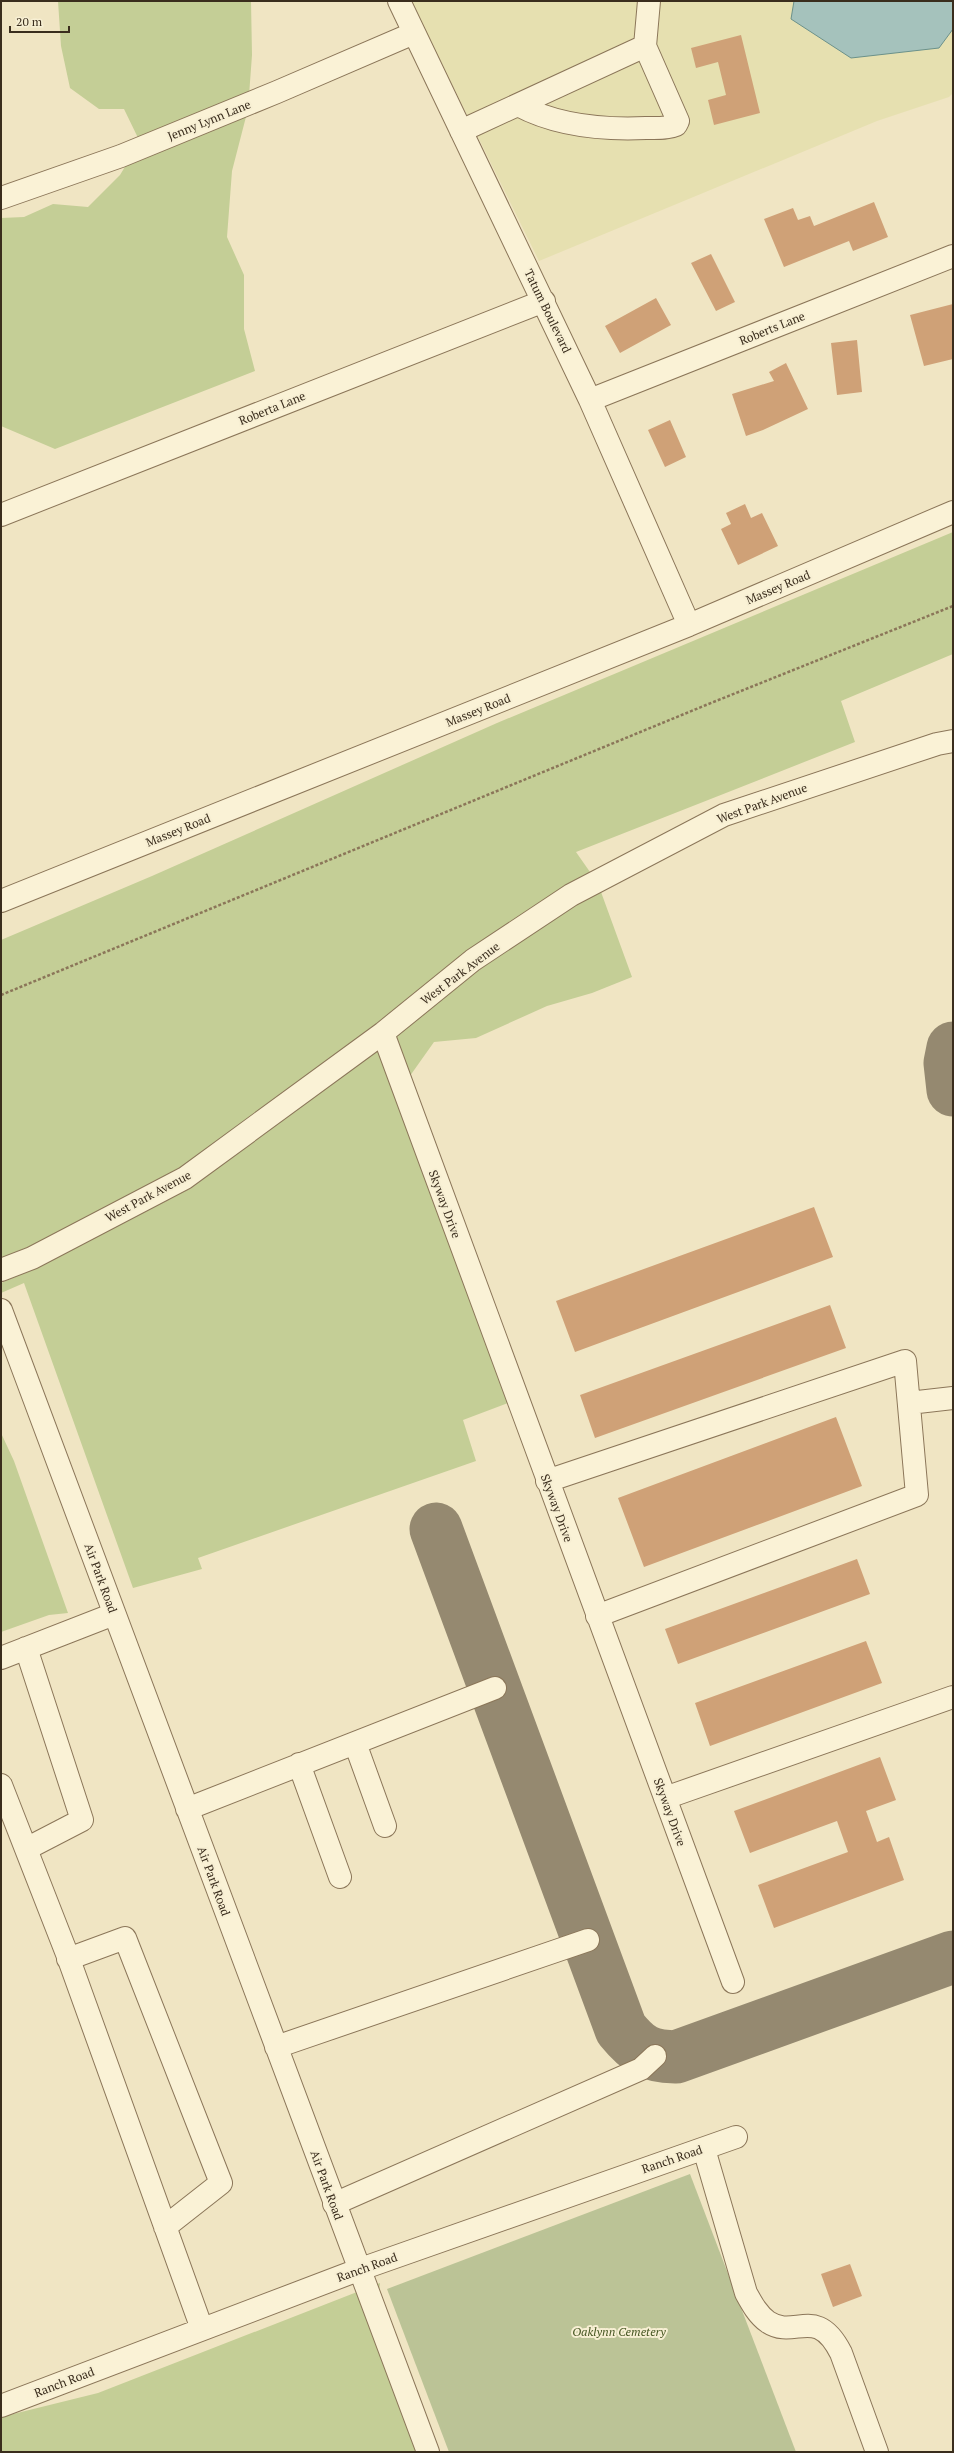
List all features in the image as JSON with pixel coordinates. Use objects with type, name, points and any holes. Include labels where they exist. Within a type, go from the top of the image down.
[{"type":"street","name":"Tatum Boulevard","points":[[398,1],[544,301],[590,400],[689,625]]},
{"type":"street","points":[[518,105],[532,113],[585,127],[628,129],[676,125],[678,121],[645,46],[650,1]]},
{"type":"street","name":"Jenny Lynn Lane","points":[[1,198],[121,156],[277,92],[414,33]]},
{"type":"street","points":[[461,130],[645,46]]},
{"type":"street","name":"Roberts Lane","points":[[590,400],[953,256]]},
{"type":"street","name":"Roberta Lane","points":[[1,515],[544,301]]},
{"type":"street","name":"Massey Road","points":[[1,901],[689,625],[953,512]]},
{"type":"street","name":"West Park Avenue","points":[[1,1270],[32,1258],[185,1178],[383,1033],[473,960],[571,895],[724,815],[937,744],[953,741]]},
{"type":"street","name":"Skyway Drive","points":[[383,1033],[733,1982]]},
{"type":"street","name":"Air Park Road","points":[[1,1310],[358,2270],[428,2452]]},
{"type":"street","points":[[547,1481],[905,1361],[917,1495],[597,1616]]},
{"type":"street","points":[[909,1403],[953,1398]]},
{"type":"street","points":[[1,1658],[114,1614]]},
{"type":"street","points":[[26,1648],[82,1820],[26,1850]]},
{"type":"street","points":[[187,1809],[495,1688]]},
{"type":"street","points":[[665,1798],[953,1697]]},
{"type":"street","points":[[355,1743],[385,1826]]},
{"type":"street","points":[[300,1764],[340,1877]]},
{"type":"street","points":[[1,1785],[68,1959],[202,2329]]},
{"type":"street","points":[[68,1959],[125,1938],[221,2183],[165,2227]]},
{"type":"street","points":[[276,2047],[588,1940]]},
{"type":"street","points":[[334,2204],[641,2069],[655,2056]]},
{"type":"street","name":"Ranch Road","points":[[1,2406],[358,2270],[736,2137]]},
{"type":"street","points":[[704,2148],[746,2293],[758,2314],[770,2323],[783,2327],[813,2326],[824,2330],[834,2338],[841,2353],[877,2452]]},
{"type":"path","points":[[1,995],[706,705],[953,606]]},
{"type":"shaded area","points":[[411,1],[794,1],[791,19],[939,48],[953,29],[953,93],[949,97],[877,121],[539,261]]},
{"type":"green space","points":[[58,1],[251,1],[252,55],[248,109],[232,171],[227,237],[244,275],[244,329],[255,371],[55,449],[1,426],[1,218],[24,217],[53,204],[88,207],[120,175],[140,142],[124,109],[99,109],[70,88],[61,46]]},
{"type":"green space","points":[[953,532],[953,654],[841,701],[855,742],[576,852],[590,872],[566,885],[468,951],[377,1023],[181,1168],[28,1247],[1,1258],[1,940],[152,876],[497,723]]},
{"type":"green space","points":[[601,892],[632,977],[592,993],[547,1006],[476,1038],[434,1042],[395,1097],[513,1401],[463,1420],[476,1461],[198,1558],[202,1569],[133,1588],[24,1283],[1,1293],[1,1283],[36,1268],[191,1188],[389,1042],[478,970],[576,905]]},
{"type":"green space","points":[[1,1433],[14,1461],[68,1613],[49,1615],[1,1632]]},
{"type":"green space","name":"Oaklynn Cemetery","points":[[690,2174],[796,2452],[449,2452],[387,2289]]},
{"type":"green space","points":[[380,2283],[379,2293],[440,2452],[1,2452],[1,2417],[98,2393]]},
{"type":"water","points":[[794,1],[953,1],[953,29],[939,48],[851,58],[791,19]]},
{"type":"building","points":[[741,35],[760,113],[714,125],[708,100],[726,95],[718,62],[696,68],[691,48]]},
{"type":"building","points":[[874,202],[888,237],[853,251],[849,241],[784,267],[764,219],[793,208],[798,220],[810,216],[814,226]]},
{"type":"building","points":[[711,254],[735,302],[716,311],[691,263]]},
{"type":"building","points":[[656,298],[671,325],[620,353],[605,326]]},
{"type":"building","points":[[953,304],[953,359],[924,366],[910,315]]},
{"type":"building","points":[[857,340],[862,392],[837,395],[831,343]]},
{"type":"building","points":[[786,363],[808,409],[763,430],[746,436],[732,394],[774,381],[769,372]]},
{"type":"building","points":[[670,420],[686,457],[665,467],[648,430]]},
{"type":"building","points":[[745,504],[751,518],[762,513],[778,546],[738,565],[721,529],[731,524],[726,513]]},
{"type":"building","points":[[814,1207],[833,1257],[575,1352],[556,1301]]},
{"type":"building","points":[[830,1305],[846,1348],[595,1438],[580,1395]]},
{"type":"building","points":[[836,1417],[862,1486],[644,1567],[618,1498]]},
{"type":"building","points":[[857,1559],[870,1594],[678,1664],[665,1629]]},
{"type":"building","points":[[866,1641],[882,1683],[710,1746],[695,1703]]},
{"type":"building","points":[[880,1757],[896,1800],[866,1811],[877,1842],[889,1837],[904,1880],[774,1928],[758,1885],[848,1852],[837,1821],[750,1853],[734,1811]]},
{"type":"building","points":[[850,2264],[862,2296],[833,2307],[821,2274]]},
{"type":"taxiway","points":[[953,1048],[950,1063],[953,1090]]},
{"type":"taxiway","points":[[436,1529],[621,2029],[633,2043],[651,2054],[676,2057],[953,1957]]}]
